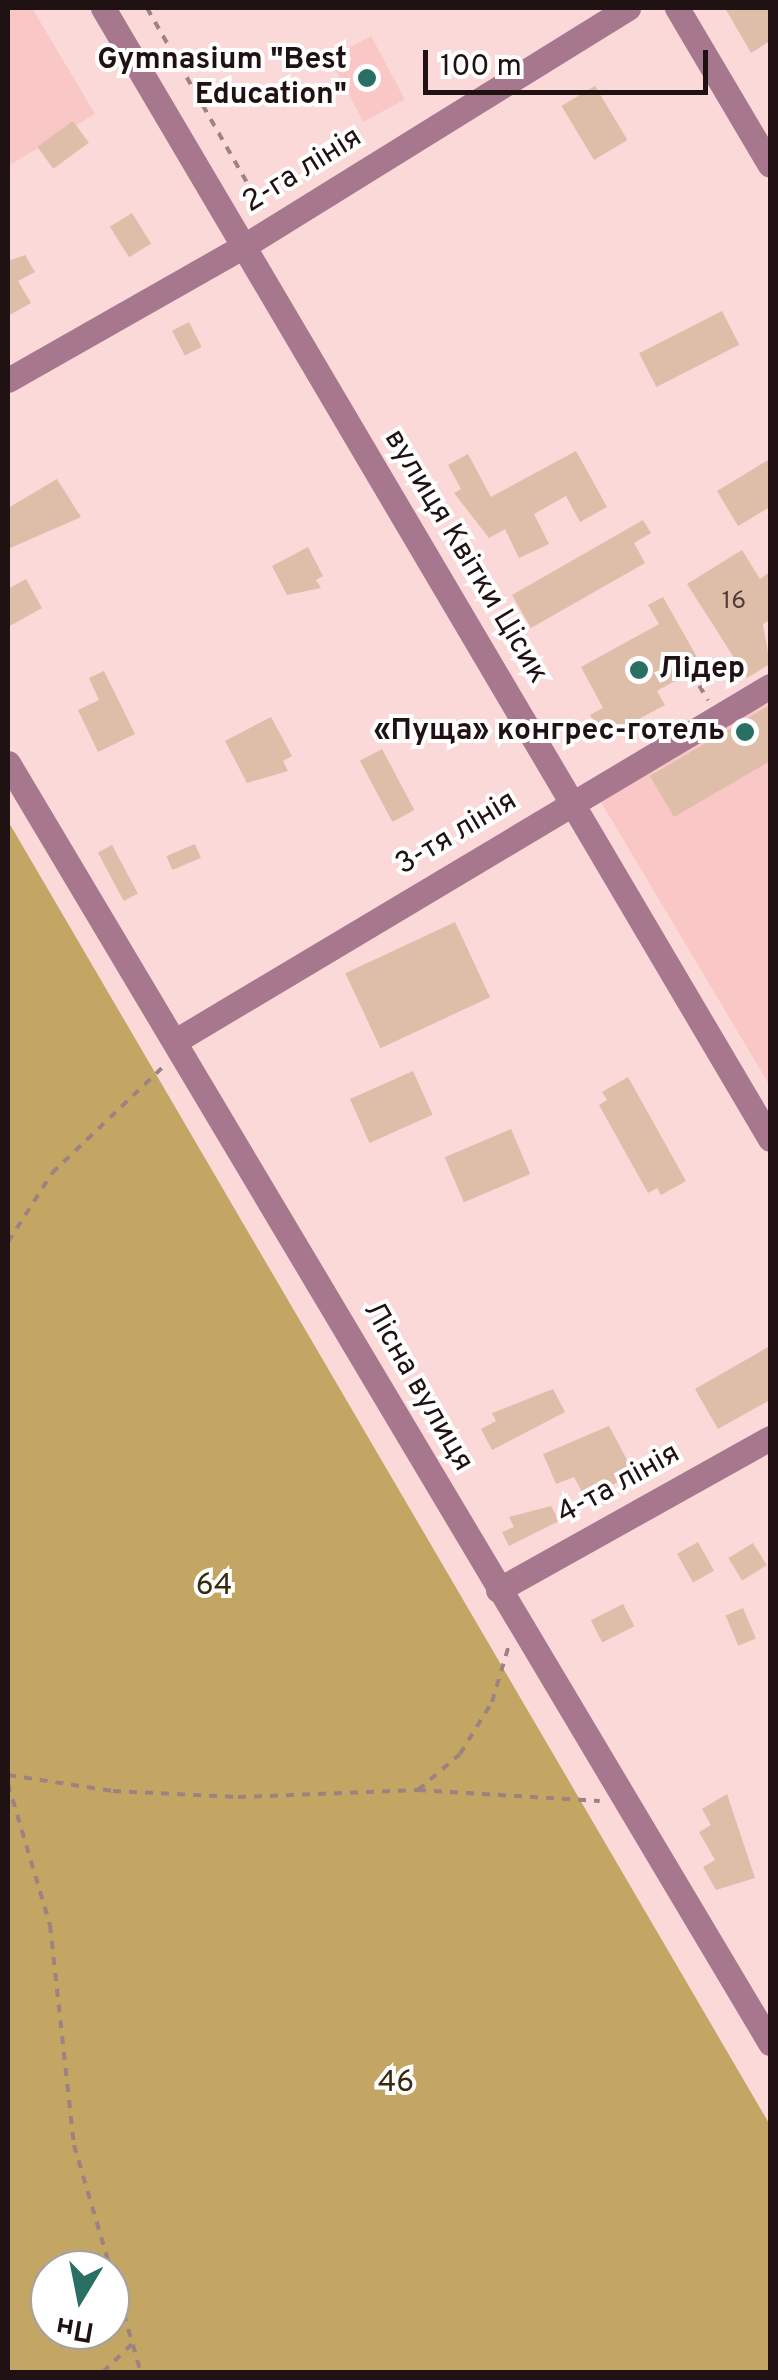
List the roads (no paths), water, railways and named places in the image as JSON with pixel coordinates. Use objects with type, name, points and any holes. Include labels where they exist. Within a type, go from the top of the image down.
[{"type":"street","name":"вулиця Квітки Цісик","points":[[103,8],[770,1139]]},
{"type":"street","name":"2-га лінія","points":[[8,380],[244,246],[628,8]]},
{"type":"street","points":[[677,8],[770,165]]},
{"type":"street","name":"3-тя лінія","points":[[177,1040],[770,686]]},
{"type":"street","name":"Лісна вулиця","points":[[8,763],[177,1040],[498,1590],[770,2043]]},
{"type":"street","name":"4-та лінія","points":[[498,1590],[770,1438]]},
{"type":"place","name":"Gymnasium \"Best Education\"","points":[[367,78]]},
{"type":"place","name":"Лідер","points":[[639,670]]},
{"type":"place","name":"«Пуща» конгрес-готель","points":[[745,732]]},
{"type":"park label","name":"64","points":[[214,1587]]},
{"type":"park label","name":"46","points":[[396,2084]]}]
